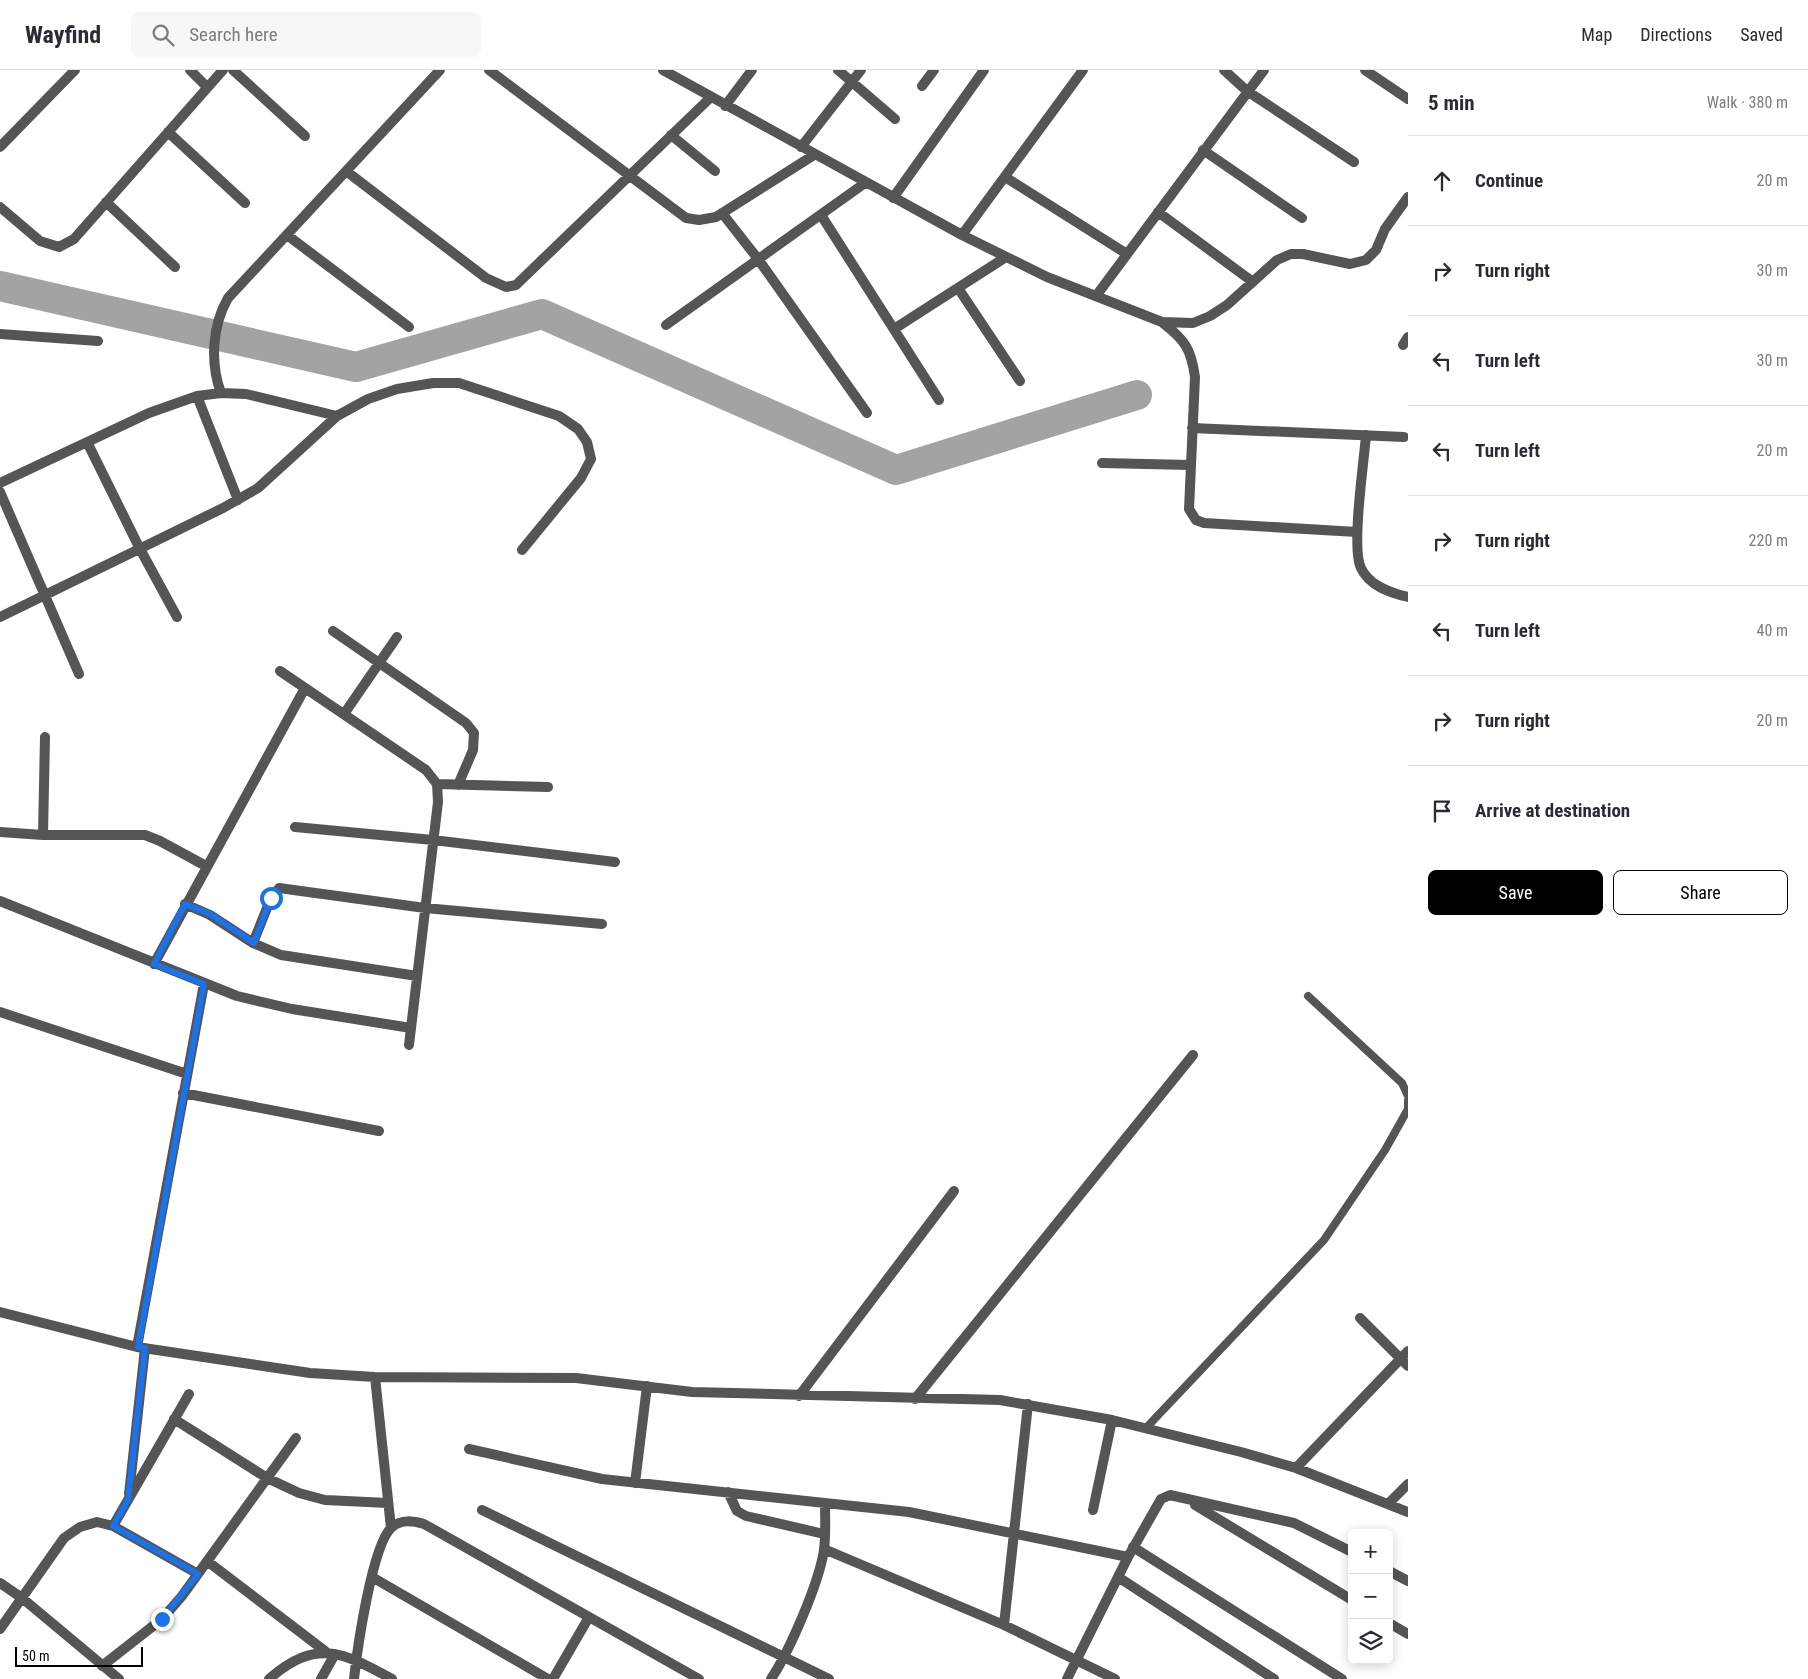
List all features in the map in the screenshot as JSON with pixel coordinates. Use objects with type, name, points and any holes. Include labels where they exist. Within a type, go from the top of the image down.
[{"type":"street","points":[[0,147],[75,70]]},
{"type":"street","points":[[190,70],[207,87]]},
{"type":"street","points":[[0,207],[40,241],[59,247],[74,239],[223,70]]},
{"type":"street","points":[[233,70],[305,136]]},
{"type":"street","points":[[221,393],[213,364],[218,319],[228,298],[440,70]]},
{"type":"street","points":[[489,70],[686,218],[700,220],[716,217],[814,154]]},
{"type":"street","points":[[663,70],[710,98],[962,235],[1047,277],[1162,322],[1180,336],[1192,359],[1194,377],[1188,509],[1196,520],[1358,532]]},
{"type":"street","points":[[725,106],[752,70]]},
{"type":"street","points":[[838,70],[895,119]]},
{"type":"street","points":[[801,148],[861,70]]},
{"type":"street","points":[[922,86],[934,70]]},
{"type":"street","points":[[893,198],[984,70]]},
{"type":"street","points":[[962,235],[1083,70]]},
{"type":"street","points":[[1224,70],[1247,91],[1354,162]]},
{"type":"street","points":[[1096,296],[1264,70]]},
{"type":"street","points":[[1365,70],[1408,99]]},
{"type":"street","points":[[346,171],[486,278],[506,287],[516,285],[710,98]]},
{"type":"street","points":[[168,132],[244,203]]},
{"type":"street","points":[[671,135],[715,171]]},
{"type":"street","points":[[1203,150],[1302,218]]},
{"type":"street","points":[[1005,177],[1127,254]]},
{"type":"street","points":[[666,325],[865,182]]},
{"type":"street","points":[[1162,322],[1193,323],[1210,316],[1227,305],[1277,260],[1291,254],[1303,254],[1350,264],[1366,260],[1376,250],[1386,229],[1408,197]]},
{"type":"street","points":[[106,202],[175,267]]},
{"type":"street","points":[[1158,212],[1252,282]]},
{"type":"street","points":[[722,213],[758,259],[867,412]]},
{"type":"street","points":[[820,215],[939,400]]},
{"type":"street","points":[[287,235],[409,327]]},
{"type":"street","points":[[894,329],[1006,257]]},
{"type":"street","points":[[958,288],[1020,381]]},
{"type":"street","points":[[0,334],[98,341]]},
{"type":"street","points":[[0,617],[238,500],[258,488],[280,470],[337,416],[368,400],[397,389],[433,383],[459,383],[559,416],[578,429],[587,442],[591,459],[581,478],[522,550]]},
{"type":"street","points":[[0,483],[149,413],[197,396],[221,393],[246,394],[337,416]]},
{"type":"street","points":[[197,396],[238,500]]},
{"type":"street","points":[[1192,428],[1404,437]]},
{"type":"street","points":[[1366,435],[1357,549],[1361,568],[1371,581],[1388,593],[1408,597]]},
{"type":"street","points":[[86,442],[177,617]]},
{"type":"street","points":[[1102,463],[1190,465]]},
{"type":"street","points":[[0,492],[79,674]]},
{"type":"street","points":[[333,631],[466,723],[474,733],[473,750],[458,785]]},
{"type":"street","points":[[344,714],[397,637]]},
{"type":"street","points":[[280,671],[426,770],[437,784],[438,802],[409,1045]]},
{"type":"street","points":[[154,964],[185,904],[305,688]]},
{"type":"street","points":[[43,835],[45,737]]},
{"type":"street","points":[[437,784],[548,787]]},
{"type":"street","points":[[295,827],[433,840],[615,862]]},
{"type":"street","points":[[0,832],[43,835],[145,835],[160,840],[206,866]]},
{"type":"street","points":[[254,943],[271,898],[279,888],[425,908],[602,924]]},
{"type":"street","points":[[0,901],[204,984],[261,1003],[411,1028]]},
{"type":"street","points":[[185,904],[210,914],[254,943],[282,955],[417,976]]},
{"type":"street","points":[[128,1500],[141,1348],[183,1093],[204,984]]},
{"type":"street","points":[[0,1012],[187,1074]]},
{"type":"street","points":[[915,1399],[1192,1055]]},
{"type":"street","points":[[183,1093],[379,1131]]},
{"type":"street","points":[[799,1396],[954,1191]]},
{"type":"street","points":[[0,1312],[141,1348],[310,1373],[375,1377],[576,1378],[692,1392],[1000,1400],[1112,1420],[1296,1468],[1408,1512]]},
{"type":"street","points":[[1360,1318],[1404,1362]]},
{"type":"street","points":[[1296,1468],[1404,1362],[1408,1351]]},
{"type":"street","points":[[375,1377],[391,1528]]},
{"type":"street","points":[[635,1483],[647,1386]]},
{"type":"street","points":[[113,1526],[189,1394]]},
{"type":"street","points":[[1004,1625],[1028,1404]]},
{"type":"street","points":[[174,1419],[267,1478],[311,1498],[388,1503]]},
{"type":"street","points":[[1094,1510],[1112,1420]]},
{"type":"street","points":[[102,1666],[162,1619],[208,1561],[296,1438]]},
{"type":"street","points":[[468,1449],[602,1479],[909,1512],[1130,1552],[1342,1679]]},
{"type":"street","points":[[1388,1504],[1408,1484]]},
{"type":"street","points":[[728,1492],[737,1511],[746,1516],[824,1534]]},
{"type":"street","points":[[1067,1679],[1130,1552],[1161,1499],[1170,1495],[1294,1523],[1348,1550]]},
{"type":"street","points":[[1186,1499],[1348,1598]]},
{"type":"street","points":[[771,1679],[785,1658],[819,1570],[824,1549],[825,1503]]},
{"type":"street","points":[[482,1510],[829,1679]]},
{"type":"street","points":[[354,1679],[356,1659],[372,1577],[385,1536],[391,1528],[400,1522],[411,1521],[424,1524],[699,1679]]},
{"type":"street","points":[[0,1629],[64,1538],[80,1527],[96,1522],[113,1526],[198,1574]]},
{"type":"street","points":[[824,1549],[1004,1625],[1115,1679]]},
{"type":"street","points":[[208,1561],[330,1652],[356,1659],[392,1679]]},
{"type":"street","points":[[1393,1573],[1408,1581]]},
{"type":"street","points":[[372,1577],[548,1679]]},
{"type":"street","points":[[1118,1577],[1274,1679]]},
{"type":"street","points":[[0,1583],[22,1598],[119,1679]]},
{"type":"street","points":[[553,1679],[589,1617]]},
{"type":"street","points":[[1393,1625],[1408,1634]]},
{"type":"street","points":[[268,1679],[279,1670],[304,1656],[330,1652]]},
{"type":"street","points":[[321,1679],[330,1652]]},
{"type":"lane","points":[[1146,1428],[1324,1240],[1385,1150],[1408,1109],[1408,1098],[1402,1083],[1308,996]]},
{"type":"waterway","points":[[0,286],[356,367],[542,314],[896,470],[1137,395]]},
{"type":"route","points":[[162,1619],[198,1574],[113,1526],[128,1500],[145,1348],[138,1347],[204,984],[154,964],[185,904],[210,914],[254,943],[271,898]]}]
